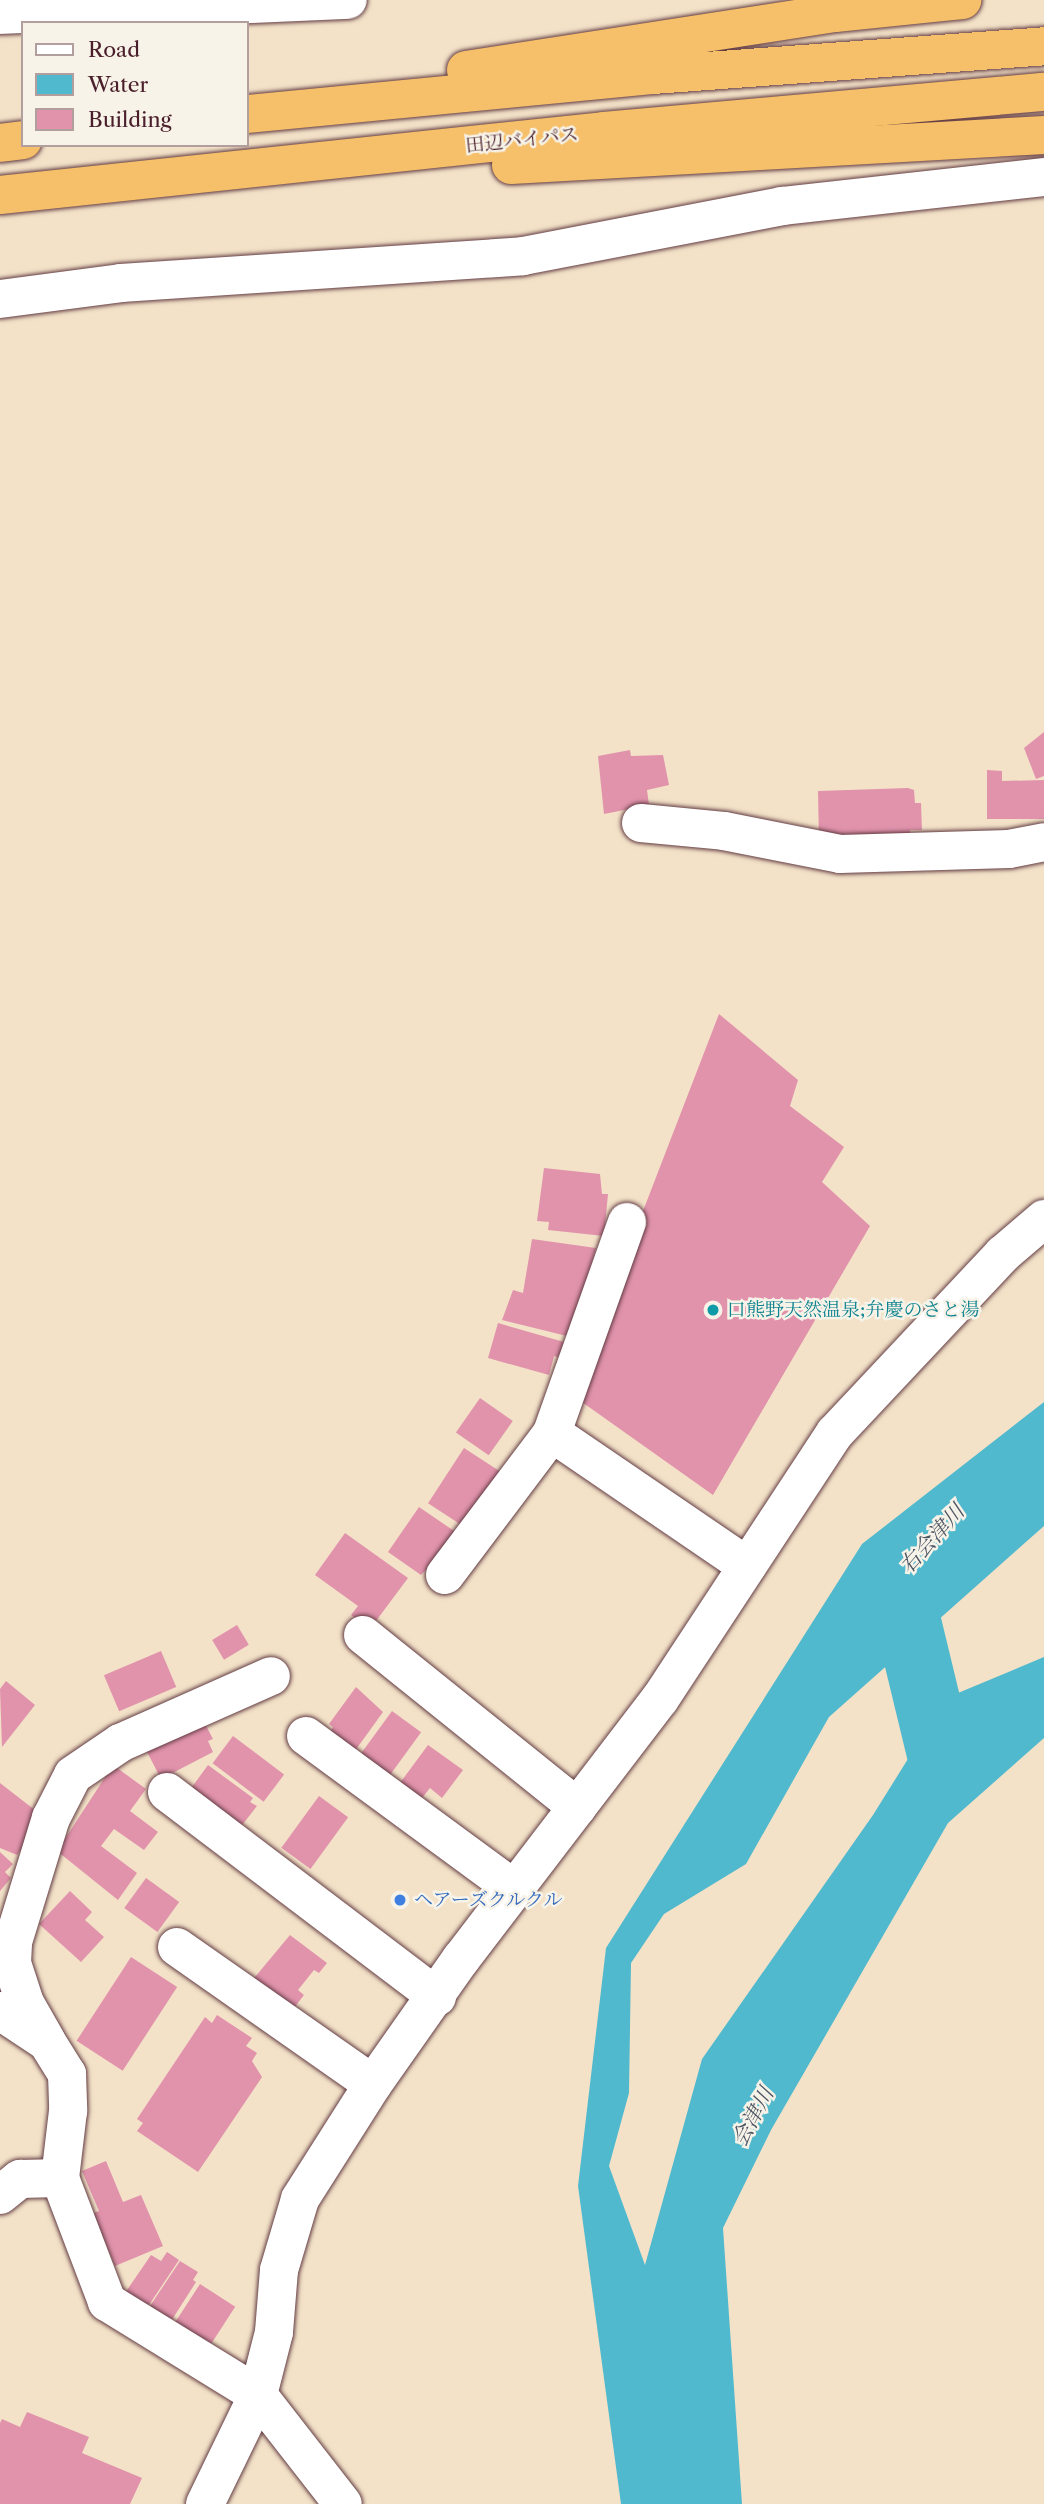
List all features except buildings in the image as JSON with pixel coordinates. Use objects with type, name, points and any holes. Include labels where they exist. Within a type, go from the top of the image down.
[{"type":"highway","points":[[248,112],[577,50],[835,13],[962,0]]},
{"type":"highway","points":[[248,112],[653,75],[1044,46]]},
{"type":"highway","name":"田辺バイパス","points":[[0,195],[604,131],[1044,92]]},
{"type":"highway","points":[[69,187],[1044,135]]},
{"type":"highway","points":[[0,143],[21,140]]},
{"type":"street","points":[[0,15],[348,0]]},
{"type":"street","points":[[0,299],[121,283],[523,256],[782,206],[1044,177]]},
{"type":"street","points":[[641,823],[724,831],[840,854],[1009,849],[1044,842]]},
{"type":"street","points":[[205,2504],[258,2395],[274,2332],[279,2270],[300,2199],[373,2084],[514,1889],[660,1699],[835,1433],[1003,1254],[1044,1219]]},
{"type":"street","points":[[445,1575],[552,1433],[627,1222]]},
{"type":"street","points":[[552,1433],[747,1566]]},
{"type":"street","points":[[363,1636],[577,1807]]},
{"type":"street","points":[[271,1676],[120,1743],[73,1775],[51,1818],[13,1942],[12,1964],[25,2003],[67,2074],[68,2111],[60,2178],[107,2302],[258,2395],[343,2504]]},
{"type":"street","points":[[306,1736],[514,1889]]},
{"type":"street","points":[[167,1792],[437,1997]]},
{"type":"street","points":[[177,1947],[373,2084]]},
{"type":"street","points":[[0,2011],[47,2042]]},
{"type":"street","points":[[0,2195],[20,2179],[60,2178]]},
{"type":"water","name":"会津川","points":[[1044,1402],[1044,1526],[829,1717],[746,1864],[664,1914],[631,1963],[629,2093],[609,2166],[645,2265],[702,2059],[873,1815],[946,1698],[1044,1657],[1044,1738],[948,1823],[771,2130],[723,2228],[742,2504],[621,2504],[578,2186],[606,1948],[862,1544]]},
{"type":"waterway","name":"右会津川","points":[[911,1558],[896,1572],[943,1766]]},
{"type":"place","name":"口熊野天然温泉;弁慶のさと湯","points":[[713,1310]]},
{"type":"place","name":"ヘアーズクルクル","points":[[400,1900]]}]
